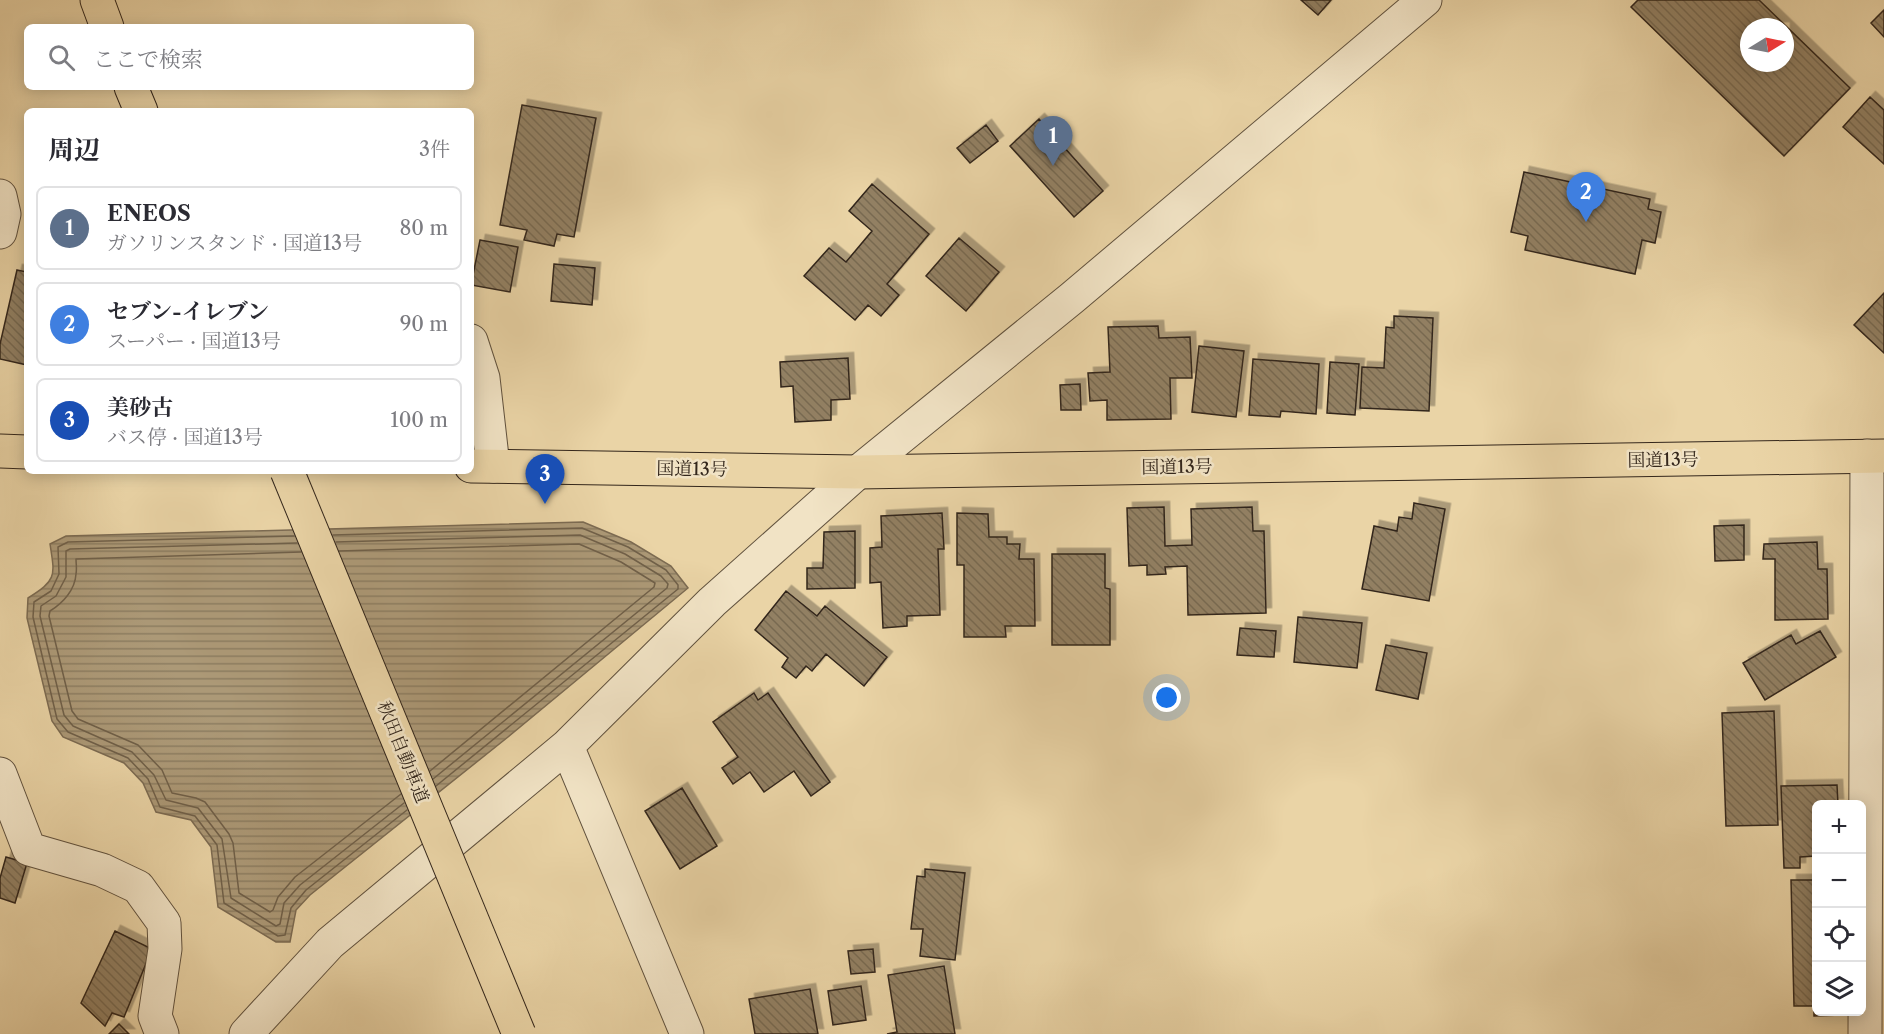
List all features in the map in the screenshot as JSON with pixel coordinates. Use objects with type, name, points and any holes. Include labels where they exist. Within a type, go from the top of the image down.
[{"type":"highway","points":[[97,0],[106,24]]},
{"type":"highway","points":[[132,90],[140,108]]},
{"type":"highway","points":[[0,451],[24,452]]},
{"type":"highway","name":"国道13号","points":[[482,466],[858,472],[1876,456]]},
{"type":"highway","name":"秋田自動車道","points":[[288,474],[519,1034]]},
{"type":"street","points":[[246,1034],[330,943],[567,746],[712,602],[858,472],[1072,298],[1425,0]]},
{"type":"street","points":[[0,196],[4,214],[0,232]]},
{"type":"street","points":[[474,350],[483,378],[482,466]]},
{"type":"street","points":[[1865,1034],[1876,456]]},
{"type":"street","points":[[567,746],[687,1034]]},
{"type":"street","points":[[0,774],[29,849],[102,870],[138,887],[164,923],[165,949],[155,1016],[162,1034]]},
{"type":"water","points":[[583,522],[631,542],[671,566],[688,588],[508,737],[310,895],[296,910],[290,942],[276,942],[218,907],[211,847],[191,820],[156,812],[143,783],[124,763],[63,737],[52,721],[27,618],[28,598],[44,586],[52,576],[53,563],[50,544],[66,536]]},
{"type":"building","points":[[1301,0],[1331,0],[1318,15]]},
{"type":"building","points":[[1638,0],[1759,0],[1778,18],[1740,18],[1740,72],[1794,72],[1794,34],[1850,88],[1784,156],[1631,7]]},
{"type":"building","points":[[1884,10],[1884,37],[1871,23]]},
{"type":"building","points":[[1870,97],[1884,110],[1884,164],[1843,127]]},
{"type":"building","points":[[522,105],[596,118],[574,237],[557,234],[554,246],[524,240],[527,230],[500,225]]},
{"type":"building","points":[[1039,119],[1103,191],[1074,217],[1010,146]]},
{"type":"building","points":[[986,125],[998,141],[970,163],[957,148]]},
{"type":"building","points":[[1524,172],[1650,199],[1648,209],[1661,212],[1655,243],[1642,240],[1635,274],[1525,250],[1528,236],[1511,232]]},
{"type":"building","points":[[872,184],[929,234],[887,284],[899,295],[881,316],[868,305],[855,320],[804,276],[829,248],[846,262],[872,231],[849,211]]},
{"type":"building","points":[[959,238],[999,272],[966,311],[926,276]]},
{"type":"building","points":[[480,240],[518,247],[510,292],[474,286],[474,270]]},
{"type":"building","points":[[554,264],[595,268],[592,305],[551,301]]},
{"type":"building","points":[[17,270],[24,271],[24,364],[0,359],[0,344]]},
{"type":"building","points":[[1884,293],[1884,353],[1854,325]]},
{"type":"building","points":[[1394,316],[1433,318],[1429,411],[1360,408],[1362,367],[1384,368],[1386,327],[1394,328]]},
{"type":"building","points":[[1158,326],[1159,338],[1190,337],[1192,378],[1170,378],[1171,419],[1107,420],[1107,400],[1090,401],[1088,373],[1110,372],[1108,327]]},
{"type":"building","points":[[1199,346],[1244,351],[1236,417],[1192,412]]},
{"type":"building","points":[[848,358],[850,399],[831,400],[831,420],[795,422],[793,386],[781,387],[780,362]]},
{"type":"building","points":[[1253,359],[1319,364],[1316,414],[1281,411],[1280,417],[1249,415]]},
{"type":"building","points":[[1330,362],[1359,364],[1355,415],[1327,413]]},
{"type":"building","points":[[1080,384],[1081,410],[1061,410],[1060,385]]},
{"type":"building","points":[[1414,503],[1445,509],[1429,601],[1362,589],[1374,526],[1397,531],[1399,517],[1412,519]]},
{"type":"building","points":[[1164,507],[1165,546],[1192,545],[1191,509],[1252,507],[1253,531],[1264,531],[1266,613],[1188,615],[1187,566],[1165,567],[1166,574],[1147,575],[1147,565],[1129,566],[1127,508]]},
{"type":"building","points":[[942,513],[944,549],[938,549],[940,615],[907,616],[907,626],[883,628],[881,582],[870,583],[870,548],[882,547],[881,516]]},
{"type":"building","points":[[957,513],[988,514],[989,537],[1007,537],[1007,544],[1020,544],[1019,559],[1034,559],[1035,626],[1005,626],[1006,637],[964,637],[964,565],[957,565]]},
{"type":"building","points":[[1744,525],[1744,560],[1715,561],[1714,526]]},
{"type":"building","points":[[855,531],[855,588],[807,589],[807,568],[823,568],[824,532]]},
{"type":"building","points":[[1817,542],[1818,569],[1827,569],[1828,619],[1775,620],[1775,559],[1763,559],[1764,544]]},
{"type":"building","points":[[1052,554],[1105,554],[1105,588],[1110,589],[1110,645],[1052,645]]},
{"type":"building","points":[[786,591],[817,616],[825,606],[887,657],[864,686],[826,654],[812,671],[806,666],[796,678],[782,667],[788,658],[755,630]]},
{"type":"building","points":[[1298,617],[1362,623],[1357,668],[1294,662]]},
{"type":"building","points":[[1240,628],[1276,631],[1274,657],[1237,655]]},
{"type":"building","points":[[1820,631],[1836,657],[1765,700],[1743,663],[1791,635],[1796,644]]},
{"type":"building","points":[[1386,645],[1427,653],[1418,699],[1376,690]]},
{"type":"building","points":[[754,693],[758,700],[768,693],[830,782],[811,796],[794,771],[764,792],[750,772],[733,784],[722,768],[738,757],[713,722]]},
{"type":"building","points":[[1774,711],[1778,825],[1726,826],[1722,713]]},
{"type":"building","points":[[1837,785],[1838,800],[1812,800],[1812,856],[1800,857],[1800,868],[1784,868],[1781,786]]},
{"type":"building","points":[[682,788],[717,846],[680,869],[645,811]]},
{"type":"building","points":[[6,857],[27,863],[15,903],[0,898],[0,878]]},
{"type":"building","points":[[925,869],[965,873],[955,960],[920,956],[923,929],[911,929],[917,876],[925,877]]},
{"type":"building","points":[[1791,880],[1812,880],[1812,1006],[1794,1006]]},
{"type":"building","points":[[115,931],[152,949],[124,1017],[112,1013],[105,1026],[81,1003]]},
{"type":"building","points":[[873,949],[875,972],[851,974],[848,951]]},
{"type":"building","points":[[944,966],[955,1034],[887,1034],[897,1032],[888,975]]},
{"type":"building","points":[[861,986],[866,1020],[833,1025],[828,991]]},
{"type":"building","points":[[810,989],[818,1034],[755,1034],[749,999]]},
{"type":"building","points":[[119,1024],[129,1034],[109,1034]]},
{"type":"place","name":"ENEOS","points":[[1053,166]]},
{"type":"place","name":"セブン-イレブン","points":[[1586,222]]},
{"type":"place","name":"美砂古","points":[[545,504]]}]
